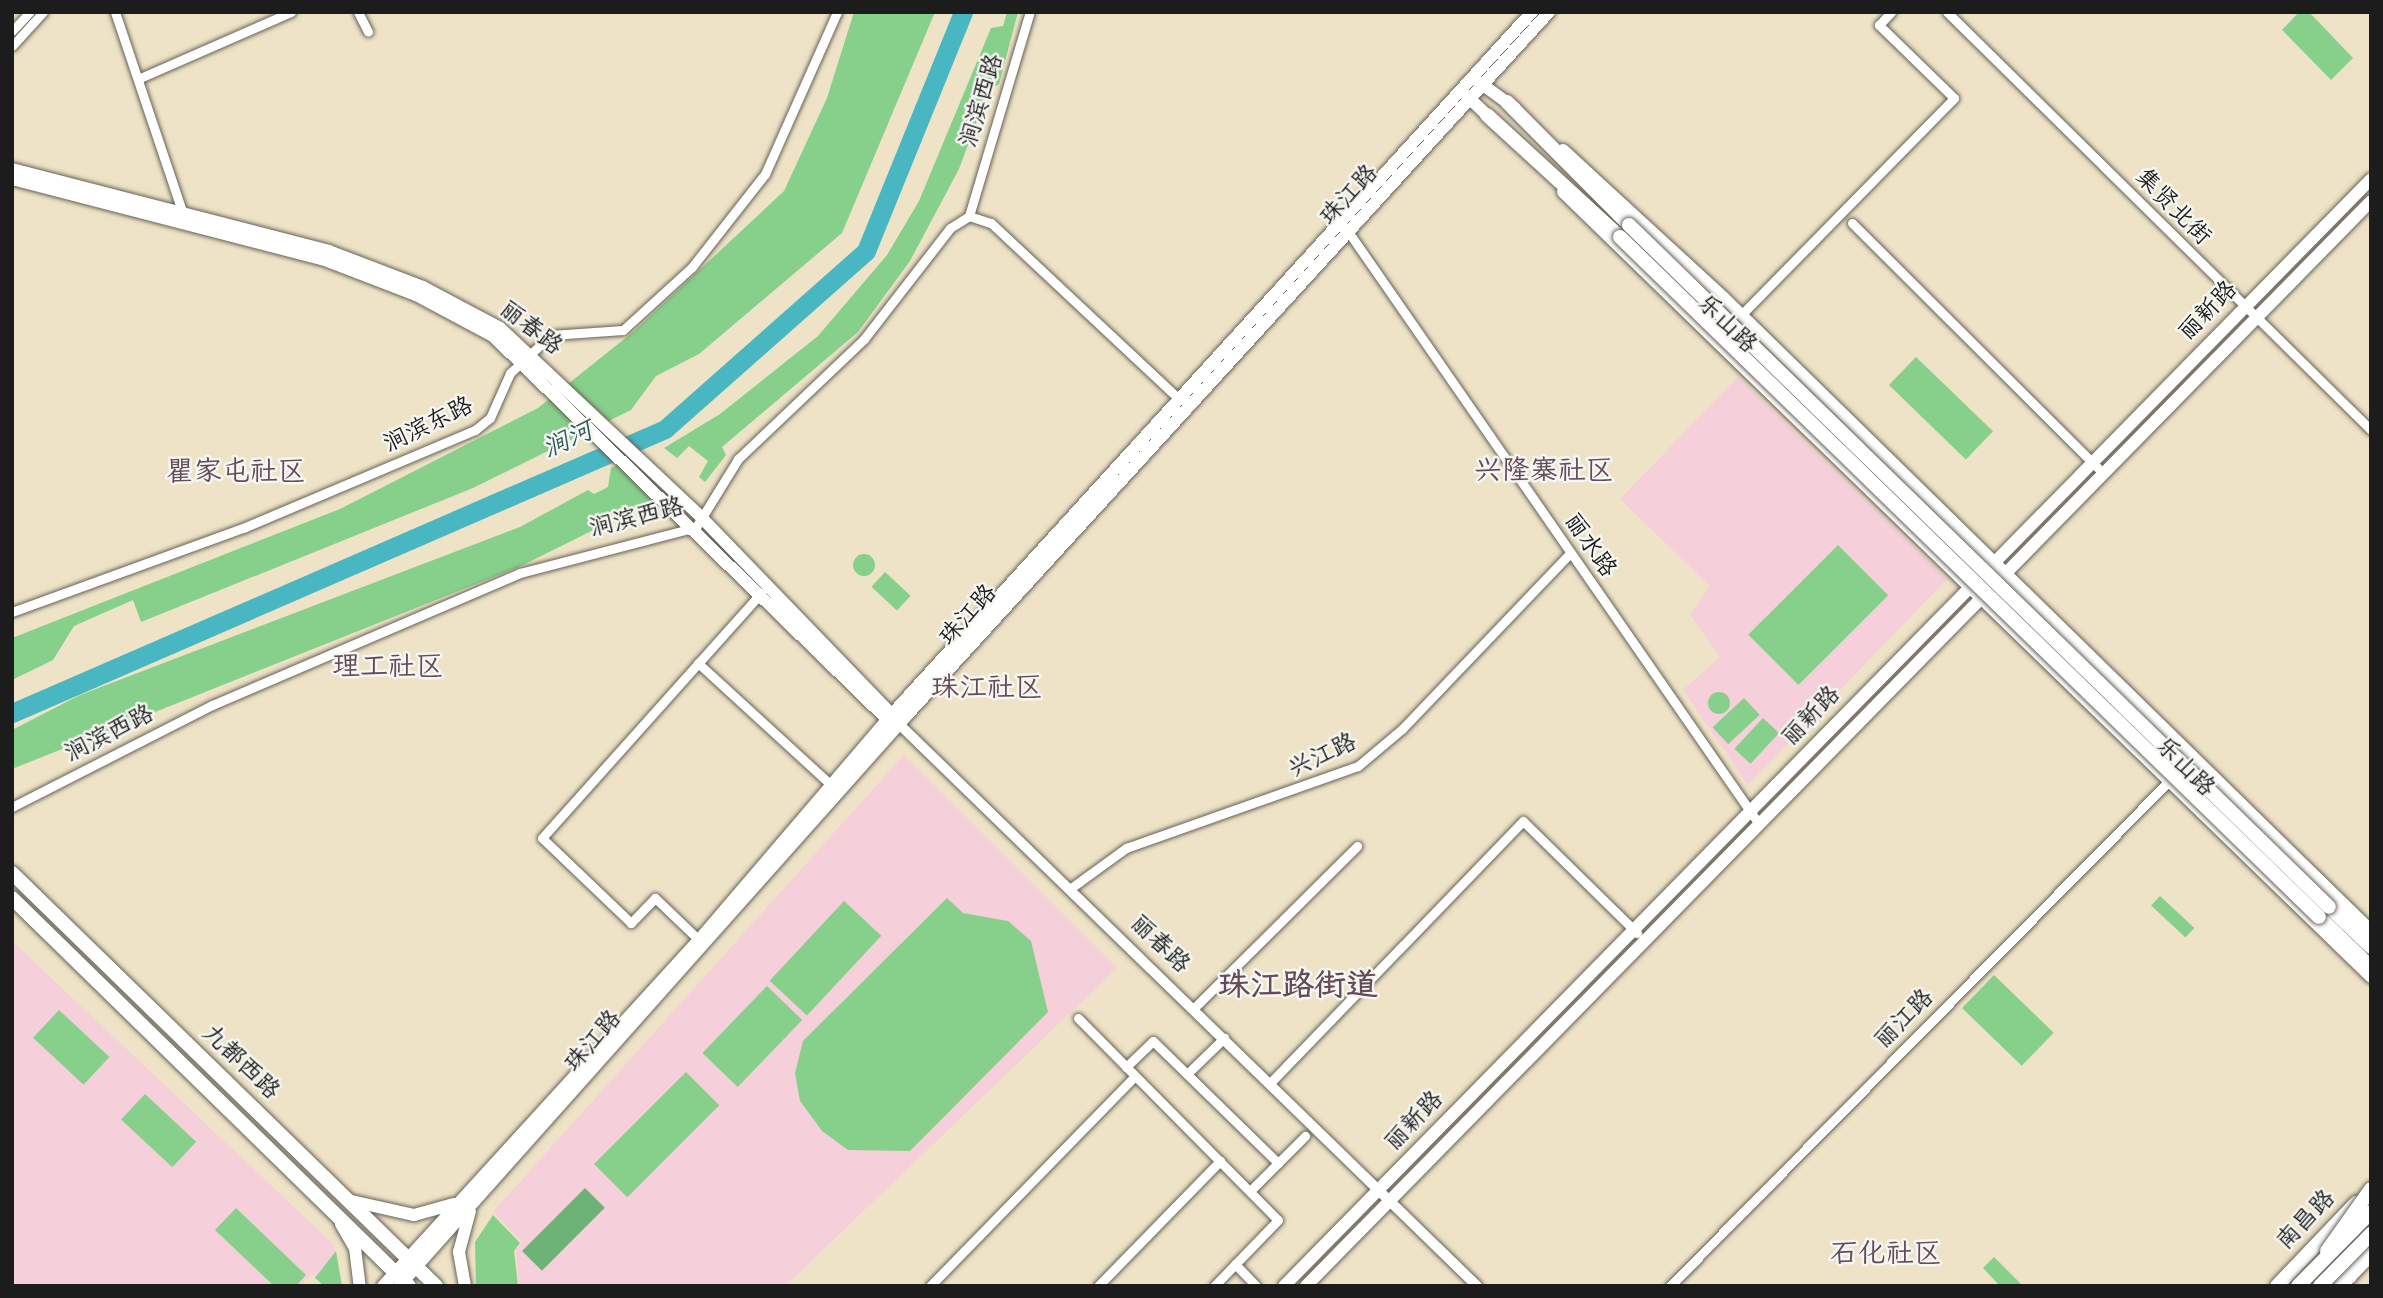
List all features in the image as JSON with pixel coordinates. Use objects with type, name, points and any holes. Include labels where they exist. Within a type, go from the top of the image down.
[{"type":"main road","name":"珠江路","points":[[412,1262],[471,1209],[1343,225],[1458,88],[1532,12]]},
{"type":"main road","name":"珠江路","points":[[383,1286],[402,1281],[412,1262],[457,1203],[699,940],[889,717],[1178,398],[1343,225],[1469,99],[1549,12]]},
{"type":"main road","name":"乐山路","points":[[1470,75],[1507,102],[1741,315],[2371,931]]},
{"type":"main road","name":"乐山路","points":[[1458,88],[1487,114],[1625,257],[1969,587],[1987,590],[2371,950]]},
{"type":"main road","points":[[1507,102],[1625,231],[2371,965]]},
{"type":"main road","points":[[1487,114],[1625,231],[2371,950]]},
{"type":"main road","name":"丽春路","points":[[12,169],[322,259],[416,295],[493,335],[530,359],[698,522],[889,717]]},
{"type":"main road","name":"丽春路","points":[[12,179],[185,220]]},
{"type":"main road","name":"丽新路","points":[[1284,1286],[2371,179]]},
{"type":"main road","name":"丽新路","points":[[1306,1286],[2003,572],[2371,201]]},
{"type":"main road","name":"丽春路","points":[[698,522],[761,593],[900,725]]},
{"type":"main road","points":[[1987,590],[1994,561]]},
{"type":"main road","name":"乐山路","points":[[1987,590],[2371,965]]},
{"type":"main road","name":"乐山路","points":[[1987,590],[2168,782],[2371,977]]},
{"type":"main road","name":"九都西路","points":[[12,873],[436,1286]]},
{"type":"main road","name":"九都西路","points":[[12,898],[331,1208],[402,1281]]},
{"type":"main road","points":[[2318,1266],[2371,1188]]},
{"type":"main road","name":"南昌路","points":[[2277,1286],[2371,1188]]},
{"type":"main road","points":[[347,1200],[414,1215],[457,1203]]},
{"type":"main road","points":[[331,1208],[355,1248],[360,1286]]},
{"type":"main road","points":[[465,1286],[459,1252],[471,1209]]},
{"type":"main road","name":"南昌路","points":[[2298,1286],[2371,1212]]},
{"type":"main road","points":[[2320,1286],[2371,1234]]},
{"type":"main road","points":[[2316,1244],[2341,1247],[2345,1281]]},
{"type":"main road","points":[[2345,1281],[2371,1254]]},
{"type":"street","points":[[12,31],[30,12]]},
{"type":"street","points":[[12,46],[43,12]]},
{"type":"street","points":[[115,12],[140,78],[185,220]]},
{"type":"street","points":[[140,78],[291,12]]},
{"type":"street","points":[[358,12],[368,32]]},
{"type":"street","name":"涧滨东路","points":[[12,612],[243,528],[475,430],[491,418],[530,359],[551,335],[623,330],[692,267],[765,174],[837,12]]},
{"type":"street","name":"涧滨西路","points":[[12,807],[212,705],[520,573],[698,522],[731,466],[864,340],[950,228],[969,216],[1030,12]]},
{"type":"street","points":[[1741,315],[1954,98],[1879,25],[1891,12]]},
{"type":"street","name":"集贤北街","points":[[1947,12],[2371,430]]},
{"type":"street","points":[[969,216],[991,223],[1178,398]]},
{"type":"street","points":[[1852,223],[2103,473]]},
{"type":"street","name":"丽水路","points":[[1343,225],[1759,824]]},
{"type":"street","name":"兴江路","points":[[1071,888],[1126,848],[1359,766],[1402,729],[1570,553]]},
{"type":"street","points":[[699,940],[656,898],[631,923],[542,838],[761,593]]},
{"type":"street","points":[[698,663],[830,784]]},
{"type":"street","name":"丽春路","points":[[900,725],[1071,888],[1477,1286]]},
{"type":"street","name":"丽江路","points":[[1670,1286],[2168,782]]},
{"type":"street","points":[[1270,1083],[1523,821],[1645,941]]},
{"type":"street","points":[[1194,1008],[1357,846]]},
{"type":"street","points":[[1078,1018],[1278,1220],[1214,1286]]},
{"type":"street","points":[[1187,1074],[1224,1038]]},
{"type":"street","points":[[1126,1067],[1153,1041],[1278,1163]]},
{"type":"street","points":[[930,1286],[1135,1076]]},
{"type":"street","points":[[1250,1191],[1305,1136]]},
{"type":"street","points":[[1098,1286],[1220,1161]]},
{"type":"street","points":[[1235,1264],[1256,1286]]},
{"type":"shaded area","points":[[1738,377],[1947,579],[1748,785],[1683,690],[1720,657],[1690,615],[1710,586],[1620,499]]},
{"type":"shaded area","points":[[904,755],[1117,968],[785,1286],[519,1286],[516,1250],[522,1242],[493,1212]]},
{"type":"shaded area","points":[[12,941],[334,1245],[342,1286],[324,1286],[311,1274],[300,1286],[12,1286]]},
{"type":"green space","points":[[854,12],[935,12],[842,233],[699,354],[656,376],[631,410],[473,488],[141,622],[133,600],[74,626],[53,660],[12,680],[12,638],[340,509],[538,408],[633,332],[784,191],[827,98]]},
{"type":"green space","points":[[1007,12],[1018,12],[999,84],[988,91],[959,169],[910,261],[858,332],[722,447],[726,455],[705,482],[699,477],[708,461],[689,446],[677,458],[664,448],[720,414],[818,336],[887,255],[919,201],[991,28],[1003,26]]},
{"type":"green space","points":[[2299,12],[2309,12],[2353,58],[2331,80],[2282,30]]},
{"type":"green space","points":[[1916,357],[1993,431],[1966,459],[1889,385]]},
{"type":"green space","points":[[621,464],[654,500],[521,566],[12,769],[12,730],[80,695],[520,527],[588,490],[594,494],[608,487],[611,468]]},
{"type":"green space","points":[[1838,545],[1888,595],[1798,685],[1748,635]]},
{"type":"green space","points":[[864,554],[872,557],[875,565],[872,573],[864,576],[856,573],[853,565],[856,557]]},
{"type":"green space","points":[[885,572],[911,596],[897,610],[871,587]]},
{"type":"green space","points":[[1719,692],[1727,695],[1730,703],[1727,711],[1719,714],[1711,711],[1708,703],[1711,695]]},
{"type":"green space","points":[[1744,698],[1760,715],[1728,744],[1713,727]]},
{"type":"green space","points":[[1763,718],[1779,733],[1750,764],[1734,749]]},
{"type":"green space","points":[[2160,896],[2194,928],[2186,938],[2151,906]]},
{"type":"green space","points":[[947,898],[963,913],[1008,921],[1031,941],[1048,1012],[910,1151],[848,1150],[822,1131],[800,1101],[795,1073],[803,1041]]},
{"type":"green space","points":[[844,901],[881,936],[807,1015],[770,981]]},
{"type":"green space","points":[[1994,975],[2054,1033],[2022,1066],[1962,1008]]},
{"type":"green space","points":[[767,986],[802,1020],[738,1087],[702,1053]]},
{"type":"green space","points":[[59,1010],[109,1057],[84,1085],[33,1038]]},
{"type":"green space","points":[[686,1072],[719,1105],[627,1197],[594,1164]]},
{"type":"green space","points":[[145,1094],[196,1142],[172,1167],[121,1120]]},
{"type":"green space","points":[[585,1188],[605,1208],[542,1271],[522,1251]]},
{"type":"green space","points":[[236,1208],[306,1275],[296,1286],[274,1286],[215,1230]]},
{"type":"green space","points":[[493,1215],[520,1243],[514,1251],[518,1286],[476,1286],[475,1242]]},
{"type":"green space","points":[[336,1251],[342,1286],[324,1286],[315,1278]]},
{"type":"green space","points":[[1994,1257],[2023,1286],[2000,1286],[1983,1268]]},
{"type":"waterway","name":"涧河","points":[[12,713],[665,429],[866,251],[963,12]]},
{"type":"district","name":"兴隆寨社区","points":[[1544,473]]},
{"type":"district","name":"瞿家屯社区","points":[[236,474]]},
{"type":"district","name":"理工社区","points":[[388,669]]},
{"type":"district","name":"珠江社区","points":[[987,690]]},
{"type":"district","name":"珠江路街道","points":[[1298,988]]},
{"type":"district","name":"石化社区","points":[[1886,1256]]}]
